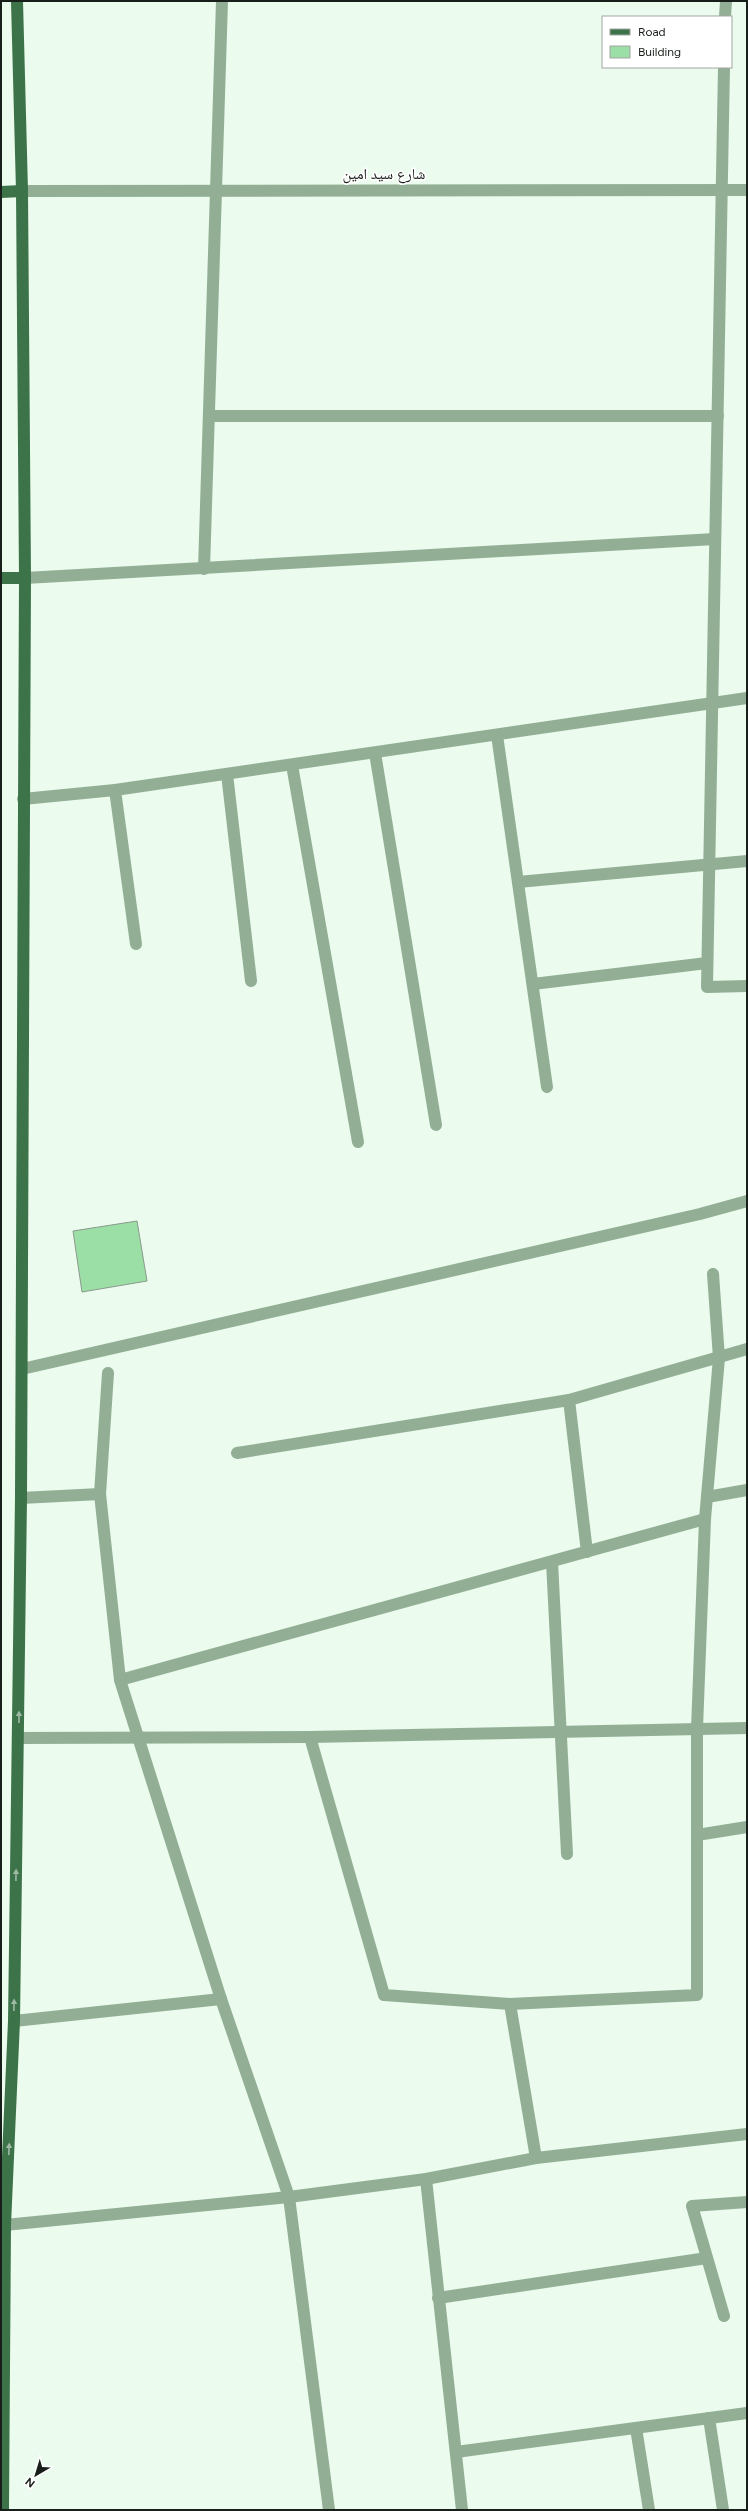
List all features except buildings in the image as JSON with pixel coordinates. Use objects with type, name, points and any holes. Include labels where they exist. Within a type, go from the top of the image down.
[{"type":"main road","points":[[3,2510],[6,2225],[5,2125],[14,2021],[19,1738],[22,1369],[25,578],[22,191],[17,1]]},
{"type":"main road","points":[[1,192],[22,191]]},
{"type":"main road","points":[[1,578],[25,578]]},
{"type":"street","points":[[204,569],[222,1]]},
{"type":"street","points":[[725,16],[726,1]]},
{"type":"street","points":[[724,68],[707,987],[747,986]]},
{"type":"street","name":"شارع سيد امين","points":[[22,191],[747,190]]},
{"type":"street","points":[[209,416],[718,416]]},
{"type":"street","points":[[25,578],[715,539]]},
{"type":"street","points":[[23,799],[115,790],[747,698]]},
{"type":"street","points":[[496,735],[547,1087]]},
{"type":"street","points":[[375,753],[436,1126]]},
{"type":"street","points":[[292,765],[358,1142]]},
{"type":"street","points":[[227,774],[251,981]]},
{"type":"street","points":[[115,790],[136,944]]},
{"type":"street","points":[[518,882],[747,861]]},
{"type":"street","points":[[533,984],[707,963]]},
{"type":"street","points":[[22,1369],[700,1214],[747,1201]]},
{"type":"street","points":[[310,1736],[384,1996],[510,2004],[697,1995],[697,1729],[705,1519],[719,1358],[713,1274]]},
{"type":"street","points":[[237,1453],[569,1400],[747,1349]]},
{"type":"street","points":[[108,1373],[100,1494],[120,1680],[137,1738],[222,1999],[289,2198],[329,2510]]},
{"type":"street","points":[[569,1400],[587,1552]]},
{"type":"street","points":[[707,1497],[747,1490]]},
{"type":"street","points":[[21,1498],[100,1494]]},
{"type":"street","points":[[120,1680],[705,1519]]},
{"type":"street","points":[[552,1562],[567,1854]]},
{"type":"street","points":[[19,1738],[310,1736],[747,1728]]},
{"type":"street","points":[[697,1835],[747,1827]]},
{"type":"street","points":[[14,2021],[222,1999]]},
{"type":"street","points":[[510,2004],[536,2158]]},
{"type":"street","points":[[6,2225],[289,2198],[426,2179],[536,2158],[747,2134]]},
{"type":"street","points":[[426,2179],[462,2510]]},
{"type":"street","points":[[724,2316],[692,2206],[747,2202]]},
{"type":"street","points":[[438,2298],[707,2258]]},
{"type":"street","points":[[456,2452],[747,2413]]},
{"type":"street","points":[[708,2418],[723,2510]]},
{"type":"street","points":[[636,2428],[649,2510]]}]
